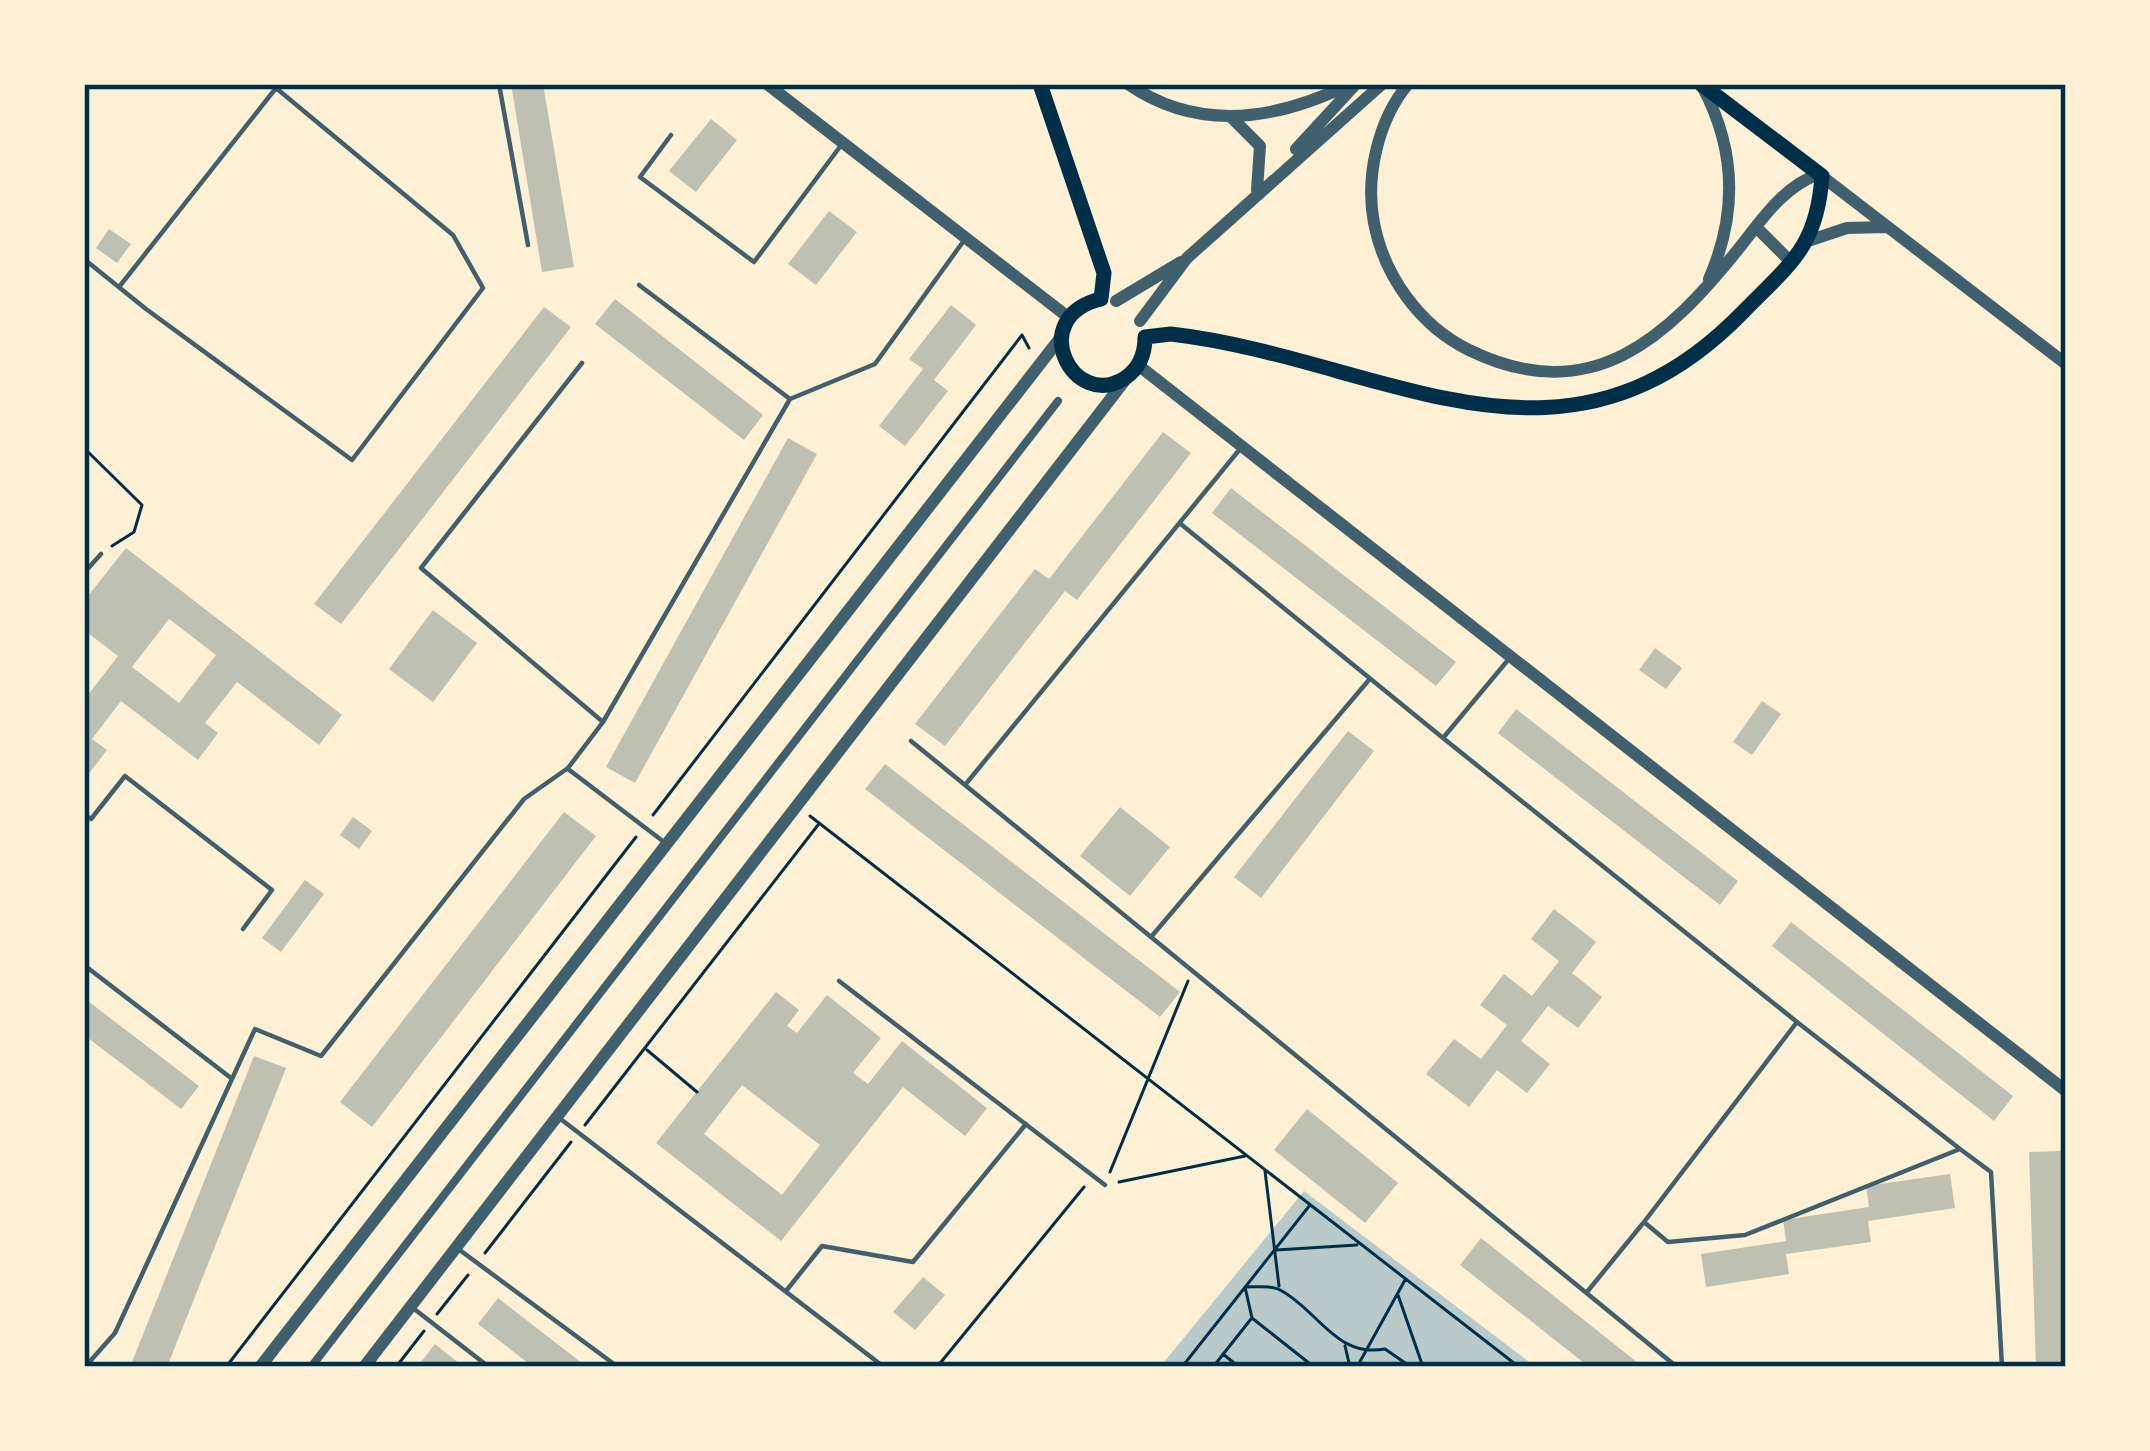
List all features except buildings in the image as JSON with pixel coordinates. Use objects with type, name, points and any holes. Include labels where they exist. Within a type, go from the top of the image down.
[{"type":"main road","points":[[1040,85],[1104,273],[1108,300],[1068,317],[1061,337],[1067,364],[1088,382],[1117,382],[1134,370],[1143,329],[1220,341],[1496,407],[1587,407],[1634,391],[1680,366],[1722,334],[1811,240],[1822,176],[1702,84]]},
{"type":"street","points":[[767,84],[1068,317]]},
{"type":"street","points":[[1128,84],[1180,110],[1232,117],[1285,111],[1353,84]]},
{"type":"street","points":[[1257,191],[1353,84]]},
{"type":"street","points":[[1187,258],[1108,300],[1143,329],[1187,258],[1382,84]]},
{"type":"street","points":[[1408,84],[1381,135],[1372,214],[1395,280],[1444,335],[1506,364],[1575,369],[1636,350],[1672,326],[1699,298],[1793,187],[1822,176],[2066,364]]},
{"type":"street","points":[[1699,298],[1721,248],[1730,182],[1726,137],[1702,84]]},
{"type":"street","points":[[1232,117],[1260,146],[1257,191]]},
{"type":"street","points":[[1756,227],[1790,261]]},
{"type":"street","points":[[1811,240],[1847,228],[1890,228]]},
{"type":"street","points":[[260,1367],[1061,337]]},
{"type":"street","points":[[364,1367],[1134,370],[2066,1091]]},
{"type":"street","points":[[311,1367],[1058,401]]},
{"type":"lane","points":[[499,84],[527,245]]},
{"type":"lane","points":[[84,260],[118,287],[352,460],[483,288],[453,235],[276,88],[118,287]]},
{"type":"lane","points":[[671,135],[640,177],[754,262],[842,143]]},
{"type":"lane","points":[[85,1367],[115,1333],[254,1029],[321,1057],[524,799],[568,768],[603,722],[790,400],[875,364],[965,239]]},
{"type":"lane","points":[[639,285],[790,400]]},
{"type":"lane","points":[[582,364],[421,568],[603,722]]},
{"type":"lane","points":[[964,785],[1240,449]]},
{"type":"lane","points":[[1182,525],[1368,681],[1990,1172],[2002,1367]]},
{"type":"lane","points":[[84,573],[101,554]]},
{"type":"lane","points":[[1443,738],[1509,659]]},
{"type":"lane","points":[[1151,937],[1368,681]]},
{"type":"lane","points":[[910,741],[1677,1367]]},
{"type":"lane","points":[[568,768],[664,842]]},
{"type":"lane","points":[[84,814],[91,819],[125,776],[272,890],[243,929]]},
{"type":"lane","points":[[84,965],[231,1078]]},
{"type":"lane","points":[[839,981],[1105,1185]]},
{"type":"lane","points":[[1586,1293],[1797,1022]]},
{"type":"lane","points":[[558,1117],[884,1367]]},
{"type":"lane","points":[[786,1292],[822,1246],[913,1262],[1026,1124]]},
{"type":"lane","points":[[1644,1222],[1668,1242],[1745,1234],[1960,1149]]},
{"type":"lane","points":[[457,1248],[618,1367]]},
{"type":"lane","points":[[411,1306],[489,1367]]},
{"type":"path","points":[[226,1367],[1022,335],[1037,364]]},
{"type":"path","points":[[84,448],[142,505],[134,532],[101,554]]},
{"type":"path","points":[[799,808],[1519,1367]]},
{"type":"path","points":[[477,1263],[819,824]]},
{"type":"path","points":[[1105,1185],[1193,971]]},
{"type":"path","points":[[645,1049],[697,1092]]},
{"type":"path","points":[[1105,1185],[1247,1156]]},
{"type":"path","points":[[1265,1170],[1279,1288]]},
{"type":"path","points":[[937,1367],[1093,1176]]},
{"type":"path","points":[[1182,1367],[1310,1205]]},
{"type":"path","points":[[1275,1250],[1362,1245]]},
{"type":"path","points":[[1357,1367],[1406,1279]]},
{"type":"path","points":[[1245,1287],[1279,1288],[1344,1345],[1369,1352],[1385,1349],[1412,1367]]},
{"type":"path","points":[[1245,1287],[1252,1318],[1314,1367]]},
{"type":"path","points":[[1398,1295],[1423,1367]]},
{"type":"path","points":[[1213,1367],[1252,1318]]},
{"type":"path","points":[[1344,1345],[1350,1367]]},
{"type":"path","points":[[1223,1354],[1239,1367]]},
{"type":"shaded area","points":[[1304,1191],[1536,1367],[1160,1367]]}]
